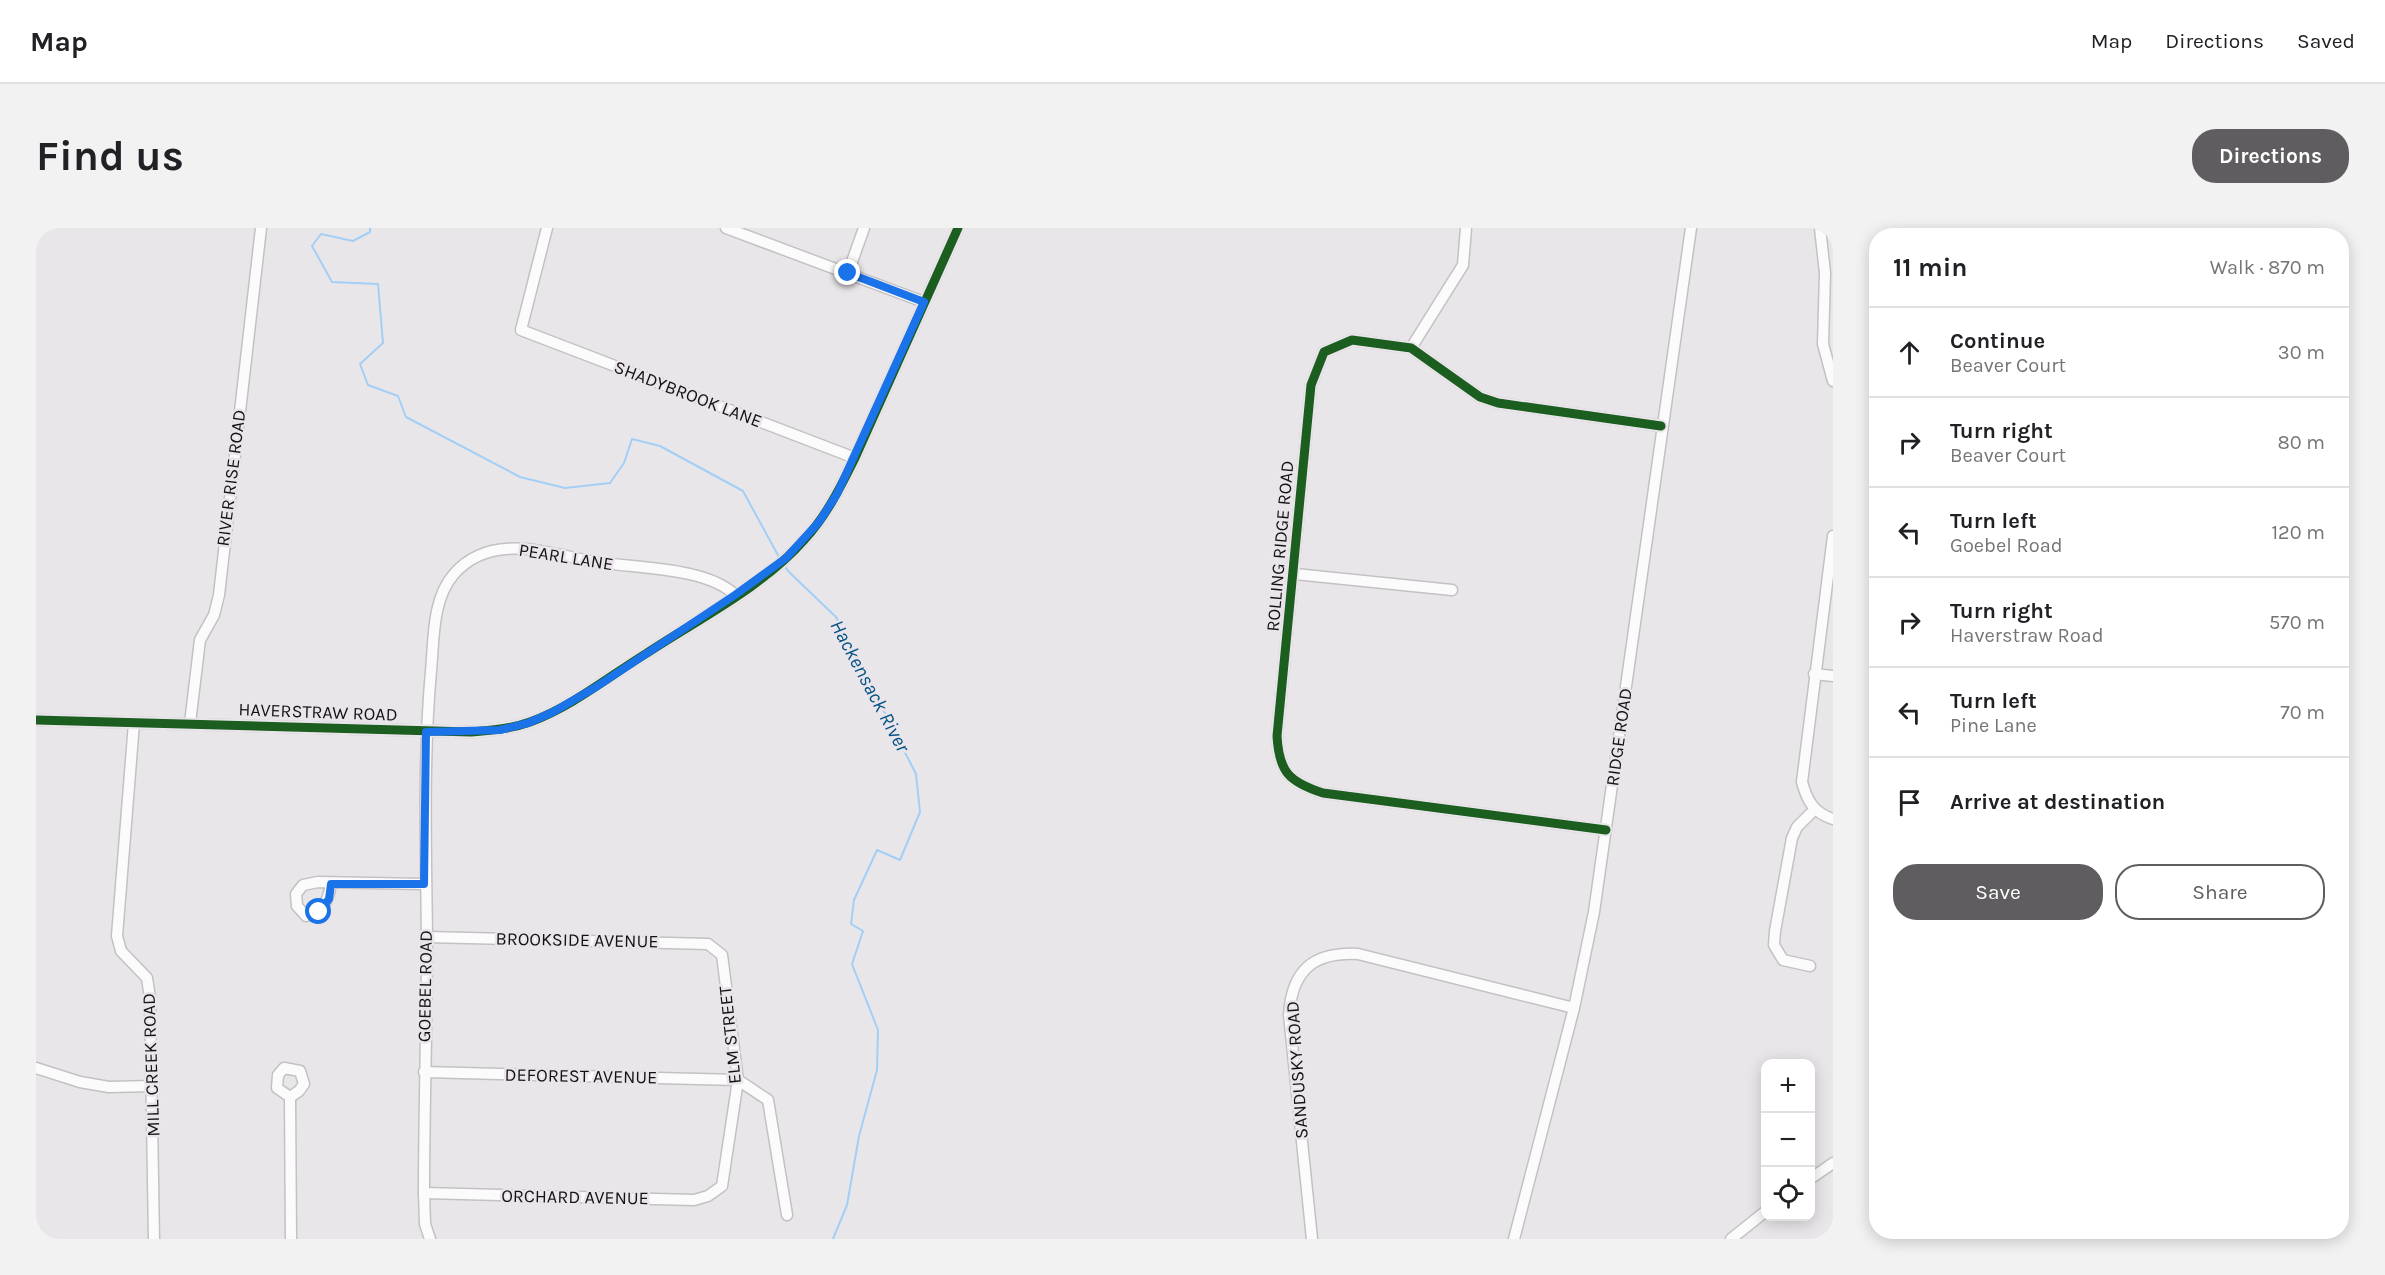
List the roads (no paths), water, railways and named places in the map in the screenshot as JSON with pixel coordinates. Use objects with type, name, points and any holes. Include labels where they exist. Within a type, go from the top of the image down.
[{"type":"street","name":"RIVER RISE ROAD","points":[[190,723],[200,640],[214,615],[219,595],[261,228]]},
{"type":"street","name":"SHADYBROOK LANE","points":[[547,228],[521,330],[855,458]]},
{"type":"street","points":[[726,228],[924,302]]},
{"type":"street","points":[[848,273],[864,228]]},
{"type":"street","name":"HAVERSTRAW ROAD","points":[[36,720],[426,732],[500,730],[528,723],[553,712],[596,687],[735,595],[786,558],[804,540],[837,494],[855,458],[958,228]]},
{"type":"street","points":[[1411,348],[1463,265],[1466,228]]},
{"type":"street","name":"RIDGE ROAD","points":[[1514,1239],[1574,1008],[1594,912],[1661,426],[1691,228]]},
{"type":"street","points":[[1820,228],[1825,273],[1823,344],[1833,381]]},
{"type":"street","name":"ROLLING RIDGE ROAD","points":[[1606,830],[1323,793],[1303,786],[1286,774],[1278,756],[1277,736],[1295,573],[1311,385],[1324,352],[1352,340],[1411,348],[1480,397],[1498,403],[1661,426]]},
{"type":"street","points":[[1833,536],[1802,782],[1806,797],[1814,810],[1833,819]]},
{"type":"street","name":"PEARL LANE","points":[[426,732],[437,609],[454,573],[486,552],[501,548],[522,548],[610,565],[684,574],[713,580],[727,587],[735,595]]},
{"type":"street","points":[[1295,573],[1452,590]]},
{"type":"street","points":[[1814,674],[1833,676]]},
{"type":"street","name":"MILL CREEK ROAD","points":[[134,723],[117,936],[121,951],[147,978],[153,1086],[154,1239]]},
{"type":"street","name":"GOEBEL ROAD","points":[[426,732],[424,884],[427,937],[424,1193],[425,1224],[430,1239]]},
{"type":"street","points":[[1809,966],[1783,960],[1774,945],[1792,838],[1797,827],[1814,810]]},
{"type":"street","points":[[331,884],[424,884]]},
{"type":"street","name":"BROOKSIDE AVENUE","points":[[427,937],[695,942],[708,944],[722,956]]},
{"type":"street","name":"SANDUSKY ROAD","points":[[1312,1239],[1289,1015],[1293,985],[1304,970],[1326,955],[1358,954],[1574,1008]]},
{"type":"street","name":"ELM STREET","points":[[722,956],[738,1080],[722,1186]]},
{"type":"street","points":[[36,1068],[109,1088],[153,1086]]},
{"type":"street","name":"DEFOREST AVENUE","points":[[424,1072],[738,1080]]},
{"type":"street","points":[[738,1080],[768,1100],[787,1215]]},
{"type":"street","points":[[290,1097],[291,1239]]},
{"type":"street","points":[[1815,1176],[1833,1163]]},
{"type":"street","name":"ORCHARD AVENUE","points":[[424,1193],[694,1200],[708,1196],[722,1186]]},
{"type":"street","points":[[1731,1239],[1761,1215]]},
{"type":"waterway","name":"Hackensack River","points":[[370,228],[370,232],[353,241],[321,234],[312,246],[332,282],[378,284],[383,343],[360,364],[368,385],[398,396],[406,417],[520,477],[565,488],[610,483],[624,463],[632,439],[660,446],[743,491],[780,559]]},
{"type":"waterway","name":"Hackensack River","points":[[783,564],[836,617],[916,774],[920,812],[900,860],[877,850],[854,900],[851,924],[863,931],[852,964],[878,1030],[877,1070],[859,1136],[847,1205],[833,1239]]}]
